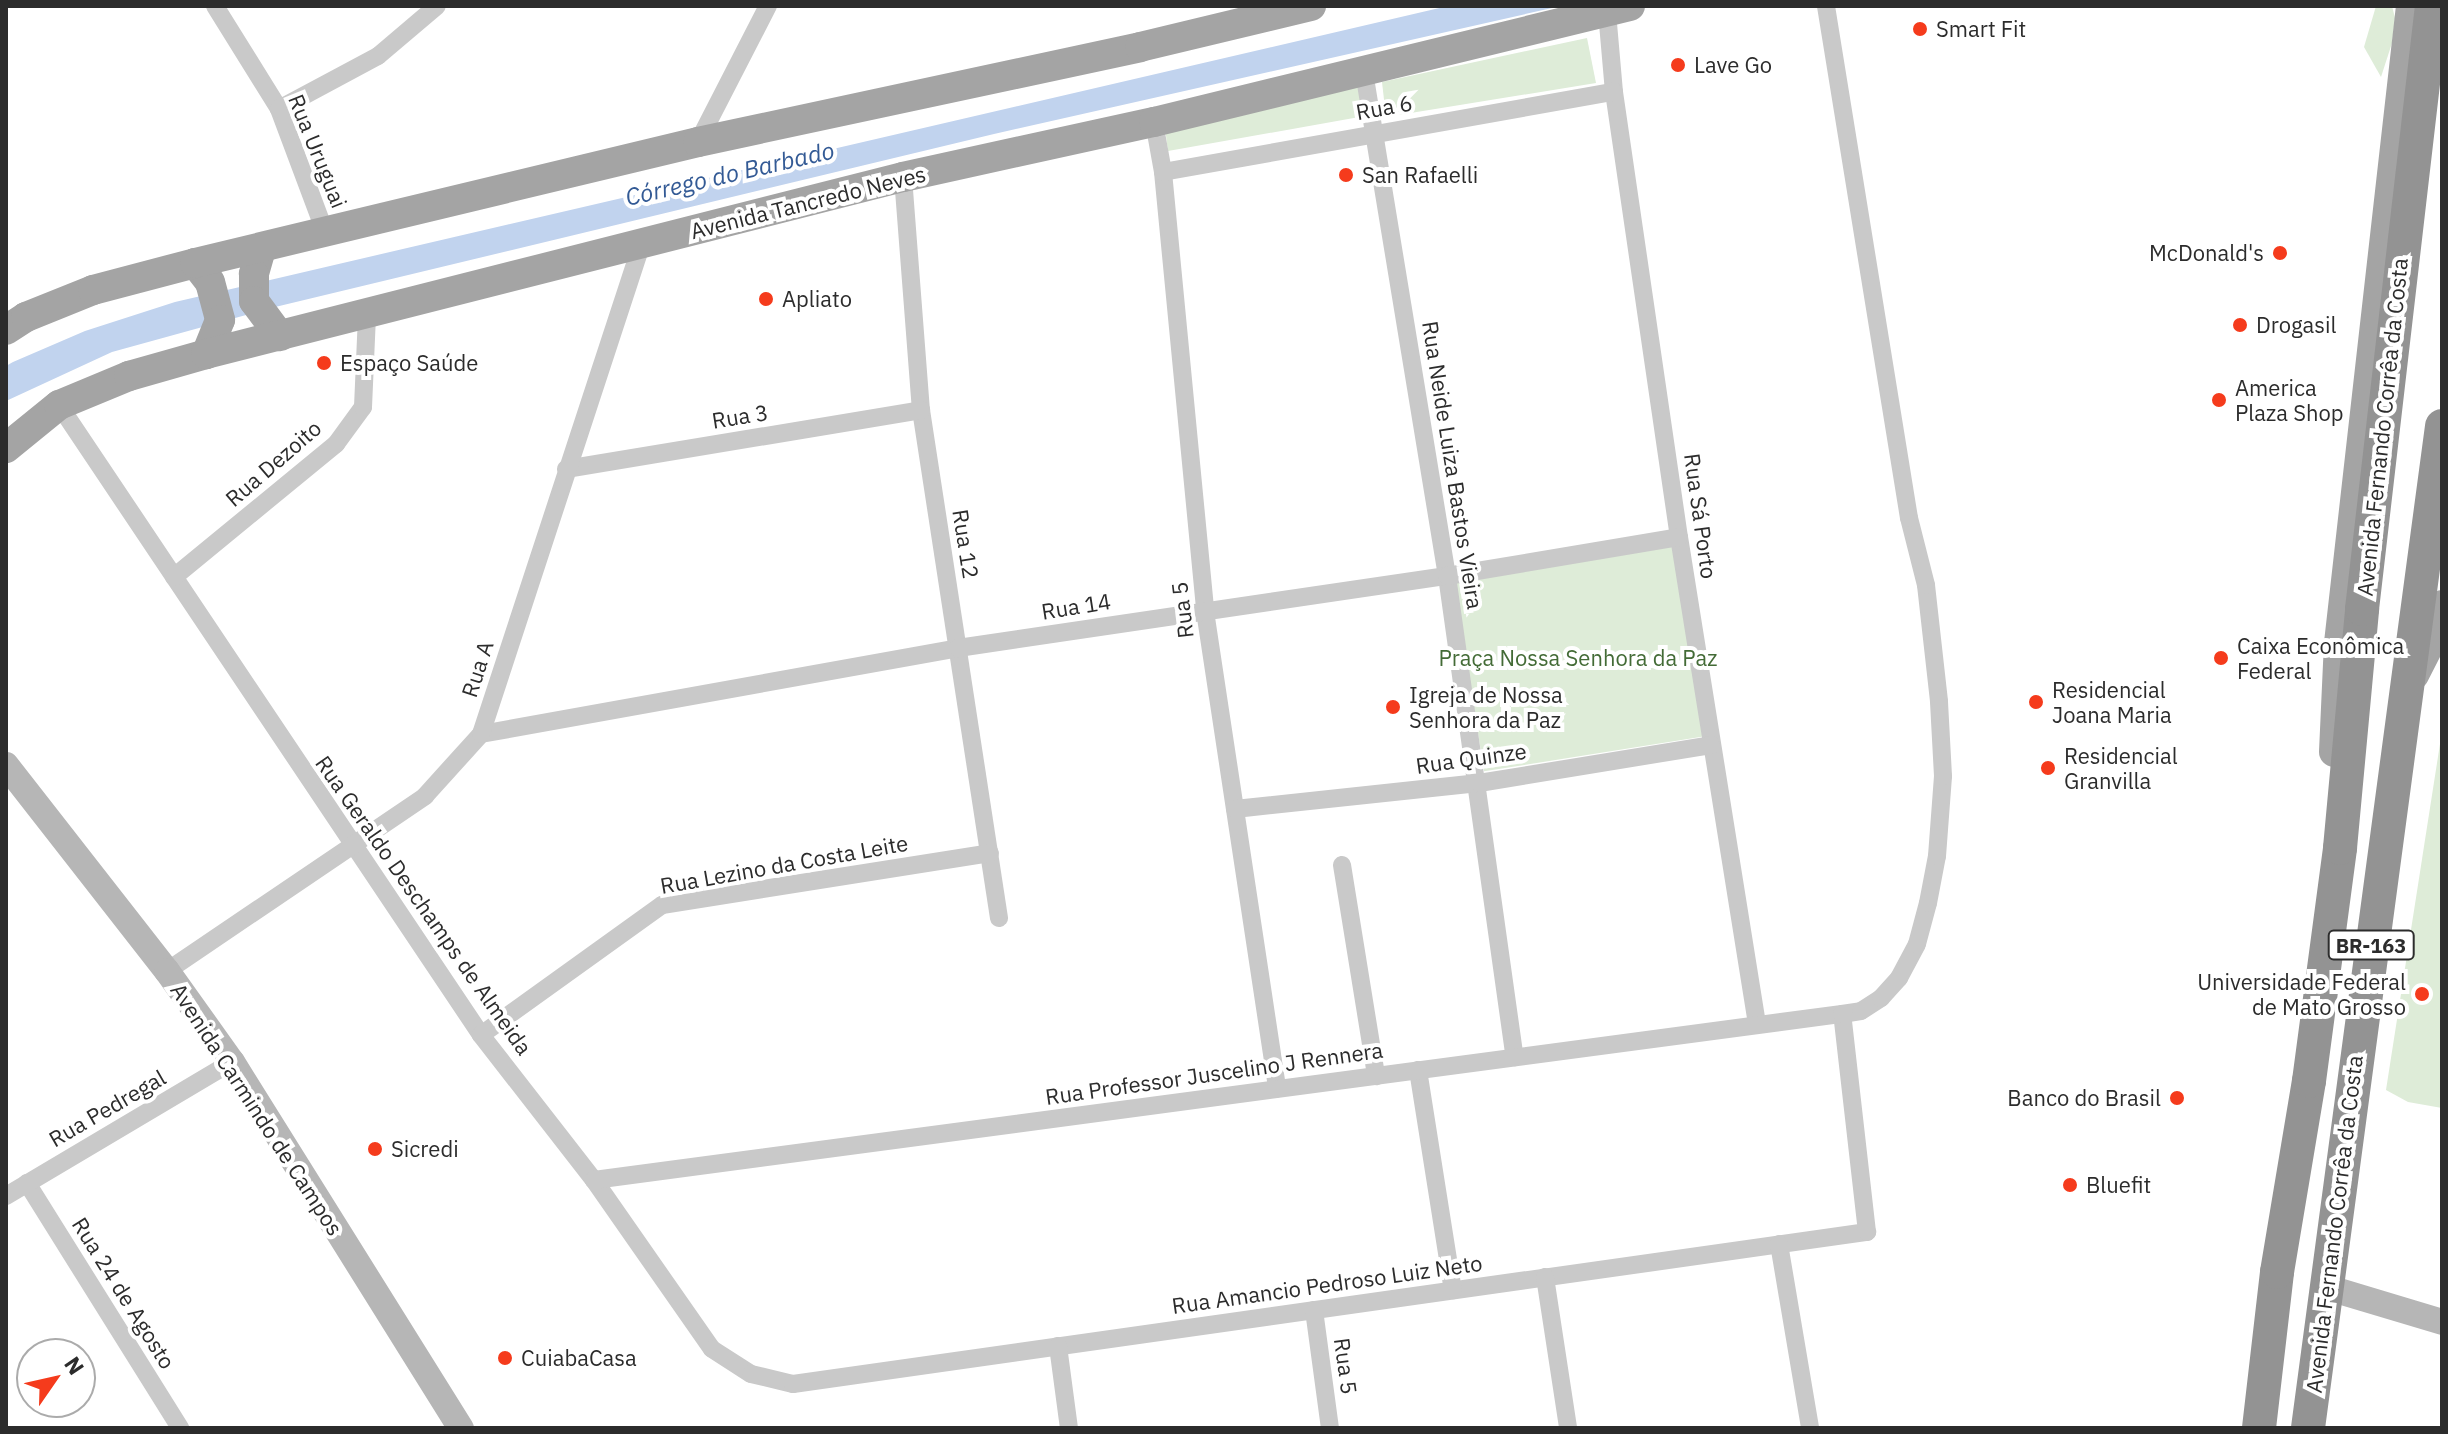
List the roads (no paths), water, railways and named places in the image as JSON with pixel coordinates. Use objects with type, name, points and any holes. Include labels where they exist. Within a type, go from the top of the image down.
[{"type":"highway","name":"Avenida Fernando Corrêa da Costa","points":[[2259,1428],[2276,1283],[2298,1150],[2340,848],[2362,609],[2432,6]]},
{"type":"highway","name":"Avenida Fernando Corrêa da Costa","points":[[2308,1428],[2329,1288],[2350,1095],[2407,688],[2430,604],[2442,426]]},
{"type":"highway","points":[[2298,1150],[2309,1178],[2299,1258],[2305,1271],[2329,1288]]},
{"type":"main road","points":[[6,330],[26,317],[93,290],[202,273],[256,275],[325,232],[698,142],[1140,47],[1311,6]]},
{"type":"main road","name":"Avenida Fernando Corrêa da Costa","points":[[2340,848],[2334,743],[2339,643],[2411,6]]},
{"type":"main road","points":[[2423,6],[2442,25]]},
{"type":"main road","name":"Avenida Tancredo Neves","points":[[6,448],[59,405],[129,376],[206,354],[903,177],[1154,122],[1618,9]]},
{"type":"main road","points":[[202,273],[220,320],[206,354]]},
{"type":"main road","points":[[256,275],[280,336]]},
{"type":"main road","name":"Avenida Carmindo de Campos","points":[[6,765],[167,971],[232,1062],[461,1428]]},
{"type":"main road","points":[[2329,1288],[2442,1322]]},
{"type":"street","name":"Rua Uruguai","points":[[215,6],[279,109],[325,232]]},
{"type":"street","points":[[279,109],[378,56],[425,20],[437,6]]},
{"type":"street","points":[[698,142],[768,6]]},
{"type":"street","name":"Rua Professor Juscelino J Rennera","points":[[594,1180],[1842,1014],[1861,1011],[1881,998],[1899,978],[1917,944],[1937,856],[1943,776],[1926,585],[1909,518],[1826,6]]},
{"type":"street","name":"Rua Sá Porto","points":[[1618,9],[1614,92],[1679,537],[1757,1025]]},
{"type":"street","name":"Rua Neide Luiza Bastos Vieira","points":[[1364,72],[1479,783],[1515,1057]]},
{"type":"street","name":"Rua 6","points":[[1163,172],[1614,92]]},
{"type":"street","name":"Rua 5","points":[[1154,122],[1163,172],[1205,611],[1277,1089]]},
{"type":"street","name":"Rua 12","points":[[903,177],[921,410],[999,918]]},
{"type":"street","name":"Rua A","points":[[167,971],[425,796],[481,734],[642,243]]},
{"type":"street","name":"Rua Dezoito","points":[[174,577],[336,444],[363,407],[367,314]]},
{"type":"street","name":"Rua Geraldo Deschamps de Almeida","points":[[59,405],[481,1035],[594,1180],[712,1349],[751,1374],[793,1384]]},
{"type":"street","name":"Rua 3","points":[[566,469],[921,410]]},
{"type":"street","name":"Rua 14","points":[[481,734],[958,648],[1447,576],[1679,537]]},
{"type":"street","name":"Rua Quinze","points":[[1235,809],[1479,783],[1711,745]]},
{"type":"street","name":"Rua Lezino da Costa Leite","points":[[481,1035],[662,905],[990,853]]},
{"type":"street","points":[[1342,865],[1376,1076]]},
{"type":"street","name":"Rua Amancio Pedroso Luiz Neto","points":[[793,1384],[1867,1232],[1842,1014]]},
{"type":"street","name":"Rua Pedregal","points":[[6,1196],[232,1062]]},
{"type":"street","points":[[1418,1070],[1453,1290]]},
{"type":"street","name":"Rua 24 de Agosto","points":[[27,1183],[180,1428]]},
{"type":"street","points":[[1779,1244],[1810,1428]]},
{"type":"street","points":[[1545,1277],[1568,1428]]},
{"type":"street","name":"Rua 5","points":[[1314,1310],[1330,1428]]},
{"type":"street","points":[[1058,1346],[1069,1428]]},
{"type":"water","name":"Córrego do Barbado","points":[[1448,6],[1561,6],[994,134],[271,308],[112,352],[6,401],[6,366],[85,331],[175,302]]},
{"type":"place","name":"Smart Fit","points":[[1920,29]]},
{"type":"place","name":"Lave Go","points":[[1678,65]]},
{"type":"place","name":"San Rafaelli","points":[[1346,175]]},
{"type":"place","name":"McDonald's","points":[[2280,253]]},
{"type":"place","name":"Apliato","points":[[766,299]]},
{"type":"place","name":"Drogasil","points":[[2240,325]]},
{"type":"place","name":"Espaço Saúde","points":[[324,363]]},
{"type":"place","name":"America Plaza Shop","points":[[2219,400]]},
{"type":"place","name":"Caixa Econômica Federal","points":[[2221,658]]},
{"type":"place","name":"Residencial Joana Maria","points":[[2036,702]]},
{"type":"place","name":"Igreja de Nossa Senhora da Paz","points":[[1393,707]]},
{"type":"place","name":"Residencial Granvilla","points":[[2048,768]]},
{"type":"place","name":"Universidade Federal de Mato Grosso","points":[[2422,994]]},
{"type":"place","name":"Banco do Brasil","points":[[2177,1098]]},
{"type":"place","name":"Sicredi","points":[[375,1149]]},
{"type":"place","name":"Bluefit","points":[[2070,1185]]},
{"type":"place","name":"CuiabaCasa","points":[[505,1358]]},
{"type":"park label","name":"Praça Nossa Senhora da Paz","points":[[1578,658]]}]
